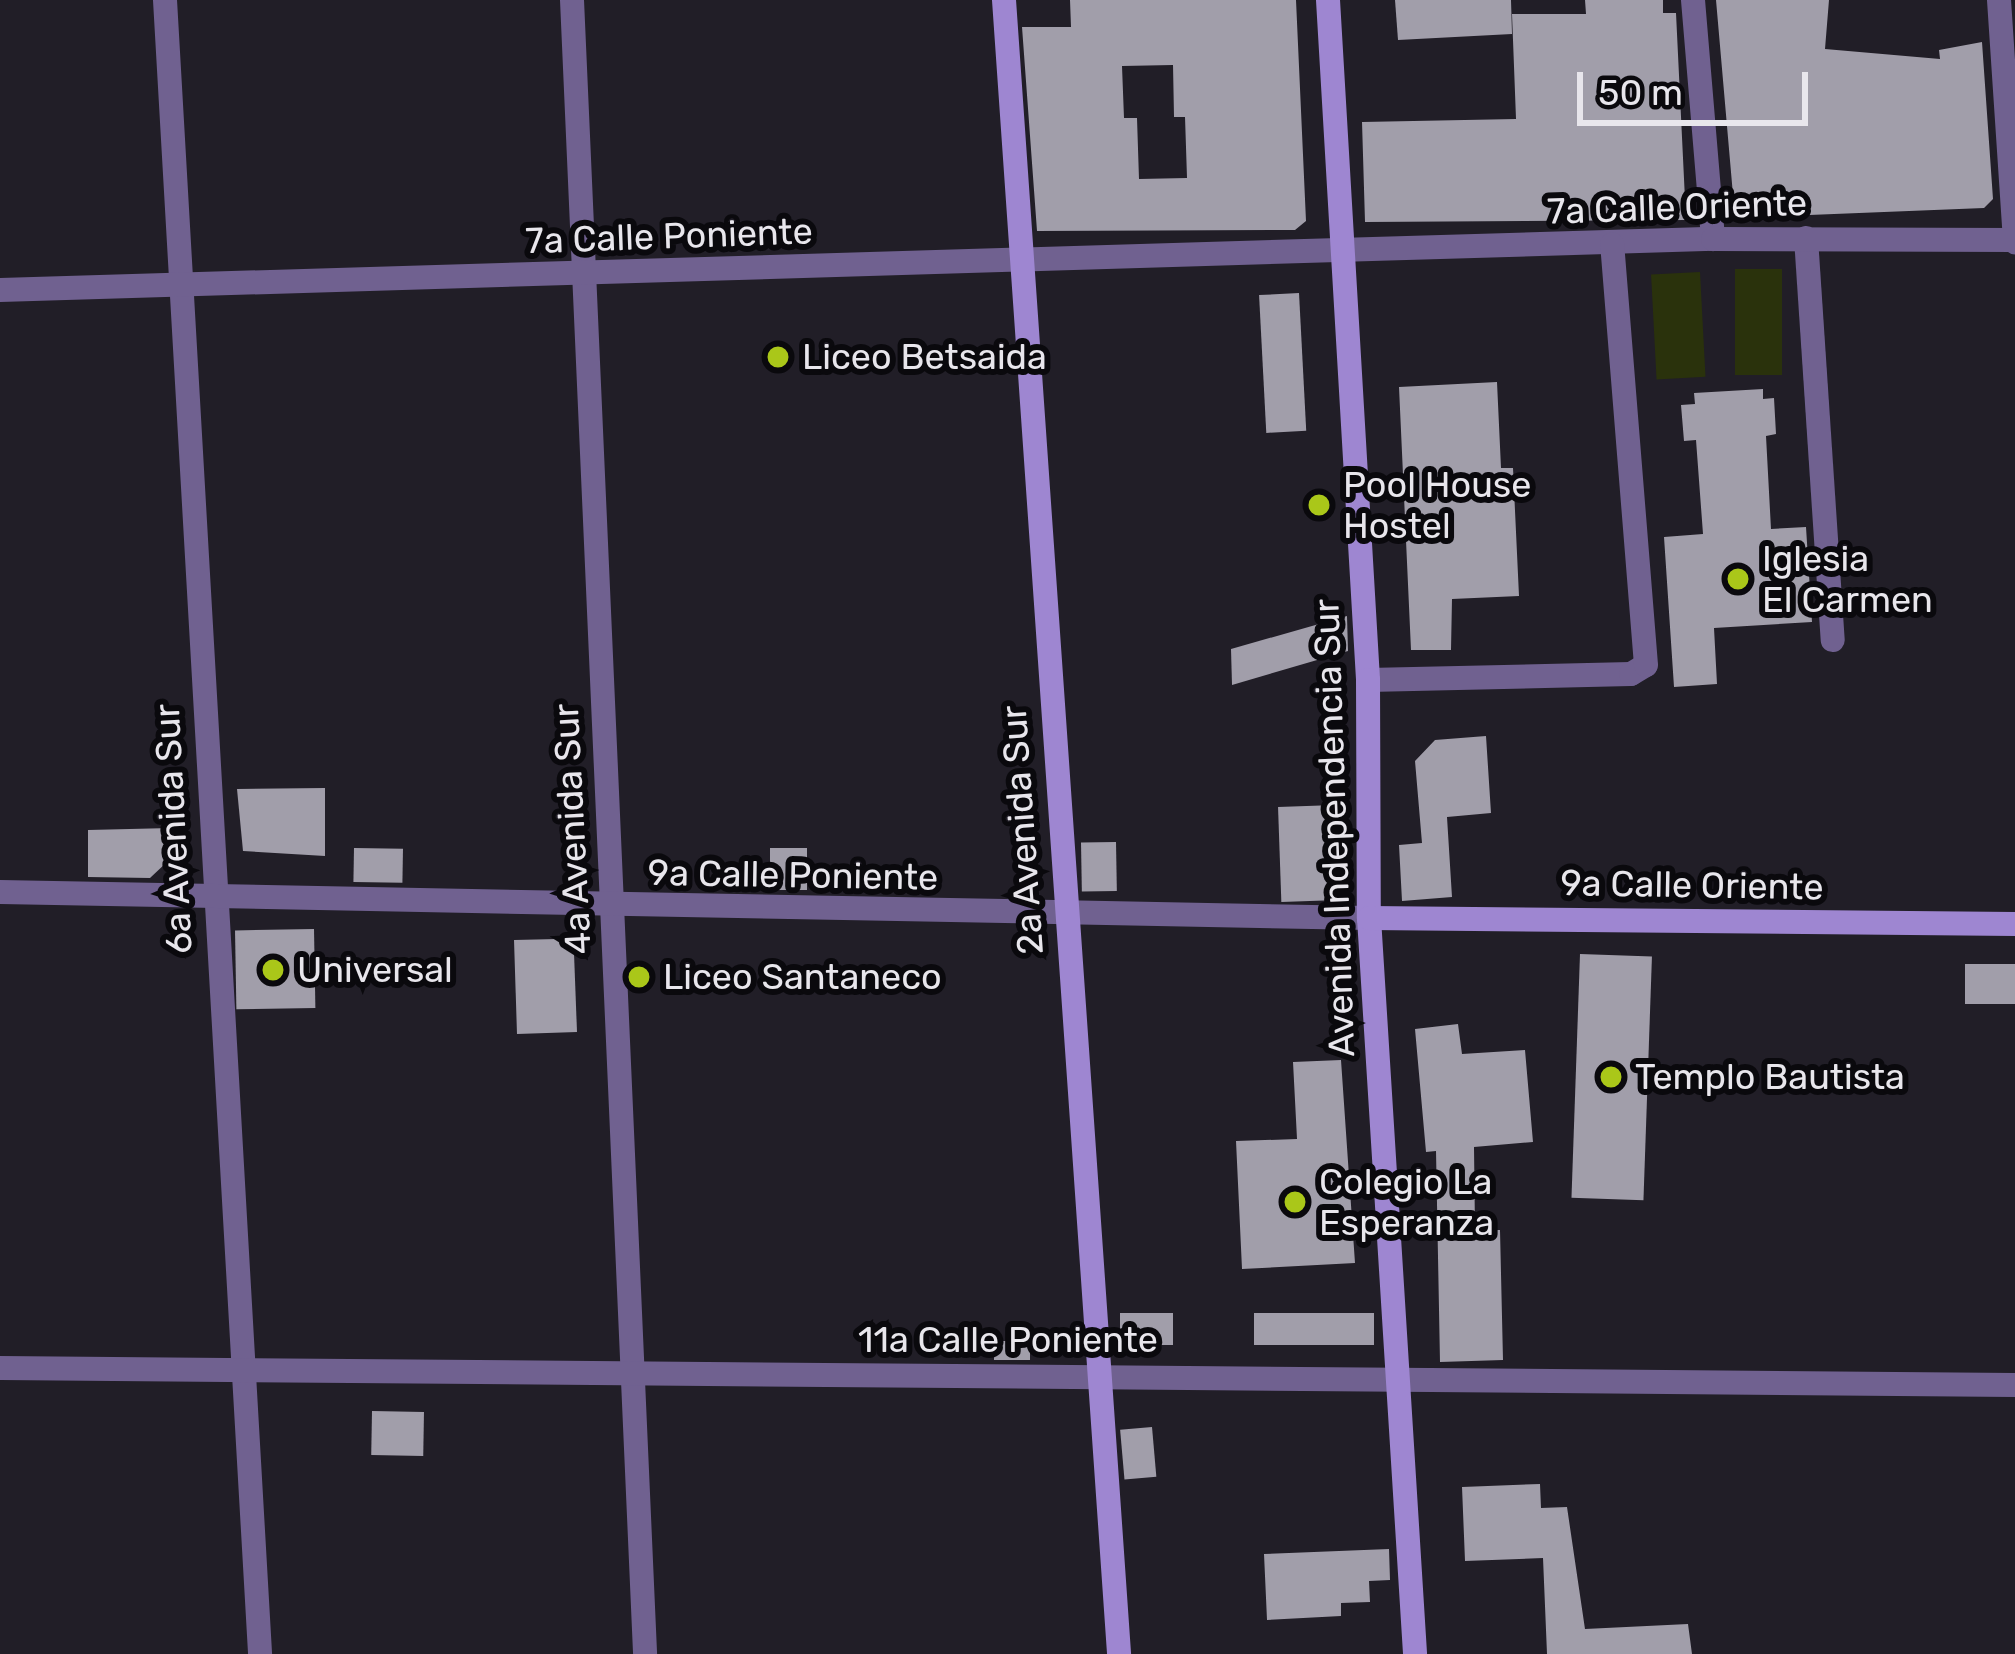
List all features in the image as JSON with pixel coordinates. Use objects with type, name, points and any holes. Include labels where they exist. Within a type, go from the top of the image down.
[{"type":"main road","name":"2a Avenida Sur","points":[[1004,0],[1095,1377],[1119,1654]]},
{"type":"main road","name":"Avenida Independencia Sur","points":[[1328,0],[1368,680],[1369,918],[1415,1654]]},
{"type":"main road","name":"9a Calle Oriente","points":[[1369,918],[2015,924]]},
{"type":"street","name":"6a Avenida Sur","points":[[165,0],[212,898],[260,1654]]},
{"type":"street","name":"4a Avenida Sur","points":[[572,0],[645,1654]]},
{"type":"street","points":[[1693,0],[1713,239]]},
{"type":"street","points":[[1999,0],[2015,241]]},
{"type":"street","points":[[1806,238],[1833,640]]},
{"type":"street","name":"7a Calle Oriente","points":[[1340,253],[1713,239],[2015,241]]},
{"type":"street","points":[[1368,680],[1631,674],[1646,664],[1612,244]]},
{"type":"street","name":"7a Calle Poniente","points":[[0,290],[1340,253]]},
{"type":"street","name":"9a Calle Poniente","points":[[0,892],[1063,916],[1369,918]]},
{"type":"street","name":"11a Calle Poniente","points":[[0,1368],[2015,1385]]},
{"type":"green space","points":[[1735,269],[1782,269],[1782,375],[1735,375]]},
{"type":"green space","points":[[1700,272],[1705,377],[1657,379],[1651,275]]},
{"type":"building","points":[[1070,0],[1296,0],[1306,221],[1295,230],[1037,231],[1022,27],[1071,27]],"holes":[[[1173,65],[1174,117],[1185,117],[1187,178],[1139,179],[1137,118],[1124,118],[1122,66]]]},
{"type":"building","points":[[1395,0],[1511,0],[1512,34],[1398,40]]},
{"type":"building","points":[[1585,0],[1663,0],[1663,13],[1676,13],[1686,220],[1365,222],[1362,122],[1516,119],[1512,14],[1586,14]]},
{"type":"building","points":[[1716,0],[1829,0],[1825,49],[1940,59],[1939,50],[1982,42],[1993,199],[1984,208],[1735,218]]},
{"type":"building","points":[[1299,293],[1306,431],[1266,433],[1259,295]]},
{"type":"building","points":[[1497,382],[1501,468],[1513,468],[1519,596],[1452,599],[1451,650],[1411,650],[1399,387]]},
{"type":"building","name":"Iglesia El Carmen","points":[[1763,389],[1763,399],[1774,398],[1776,434],[1766,436],[1771,529],[1806,527],[1812,622],[1714,628],[1717,684],[1674,687],[1664,537],[1703,534],[1696,440],[1684,441],[1681,405],[1695,404],[1694,393]]},
{"type":"building","points":[[1347,616],[1348,651],[1232,685],[1231,649]]},
{"type":"building","points":[[1486,736],[1491,813],[1447,817],[1452,897],[1402,901],[1399,845],[1422,843],[1415,761],[1435,740]]},
{"type":"building","points":[[325,788],[325,856],[243,851],[237,789]]},
{"type":"building","points":[[1335,805],[1338,900],[1281,902],[1278,807]]},
{"type":"building","points":[[171,828],[167,862],[150,878],[88,877],[88,830]]},
{"type":"building","points":[[1116,842],[1117,891],[1082,892],[1081,843]]},
{"type":"building","points":[[354,848],[403,849],[402,883],[353,882]]},
{"type":"building","points":[[770,848],[807,848],[807,890],[770,890]]},
{"type":"building","name":"Universal","points":[[314,929],[315,1008],[236,1009],[235,930]]},
{"type":"building","points":[[557,939],[574,953],[577,1032],[517,1034],[514,940]]},
{"type":"building","name":"Templo Bautista","points":[[1580,954],[1652,957],[1643,1200],[1571,1198]]},
{"type":"building","points":[[1965,964],[2015,964],[2015,1004],[1965,1004]]},
{"type":"building","points":[[1458,1024],[1462,1054],[1525,1050],[1533,1142],[1474,1147],[1475,1230],[1500,1230],[1503,1360],[1440,1362],[1436,1151],[1426,1152],[1415,1029]]},
{"type":"building","name":"Colegio La Esperanza","points":[[1341,1060],[1355,1263],[1242,1269],[1236,1141],[1297,1139],[1293,1062]]},
{"type":"building","points":[[1120,1313],[1173,1313],[1173,1345],[1120,1345]]},
{"type":"building","points":[[1254,1313],[1374,1313],[1374,1345],[1254,1345]]},
{"type":"building","points":[[994,1341],[1030,1341],[1030,1360],[994,1360]]},
{"type":"building","points":[[372,1411],[424,1412],[423,1456],[371,1455]]},
{"type":"building","points":[[1152,1427],[1156,1477],[1124,1480],[1120,1430]]},
{"type":"building","points":[[1540,1484],[1541,1508],[1567,1507],[1585,1629],[1688,1624],[1692,1654],[1547,1654],[1543,1558],[1465,1561],[1462,1487]]},
{"type":"building","points":[[1389,1549],[1390,1580],[1369,1581],[1370,1602],[1341,1603],[1341,1616],[1267,1620],[1264,1554]]},
{"type":"place","name":"Liceo Betsaida","points":[[778,357]]},
{"type":"place","name":"Pool House Hostel","points":[[1319,505]]},
{"type":"place","name":"Iglesia El Carmen","points":[[1738,579]]},
{"type":"place","name":"Universal","points":[[273,970]]},
{"type":"place","name":"Liceo Santaneco","points":[[639,977]]},
{"type":"place","name":"Templo Bautista","points":[[1611,1077]]},
{"type":"place","name":"Colegio La Esperanza","points":[[1295,1202]]}]
